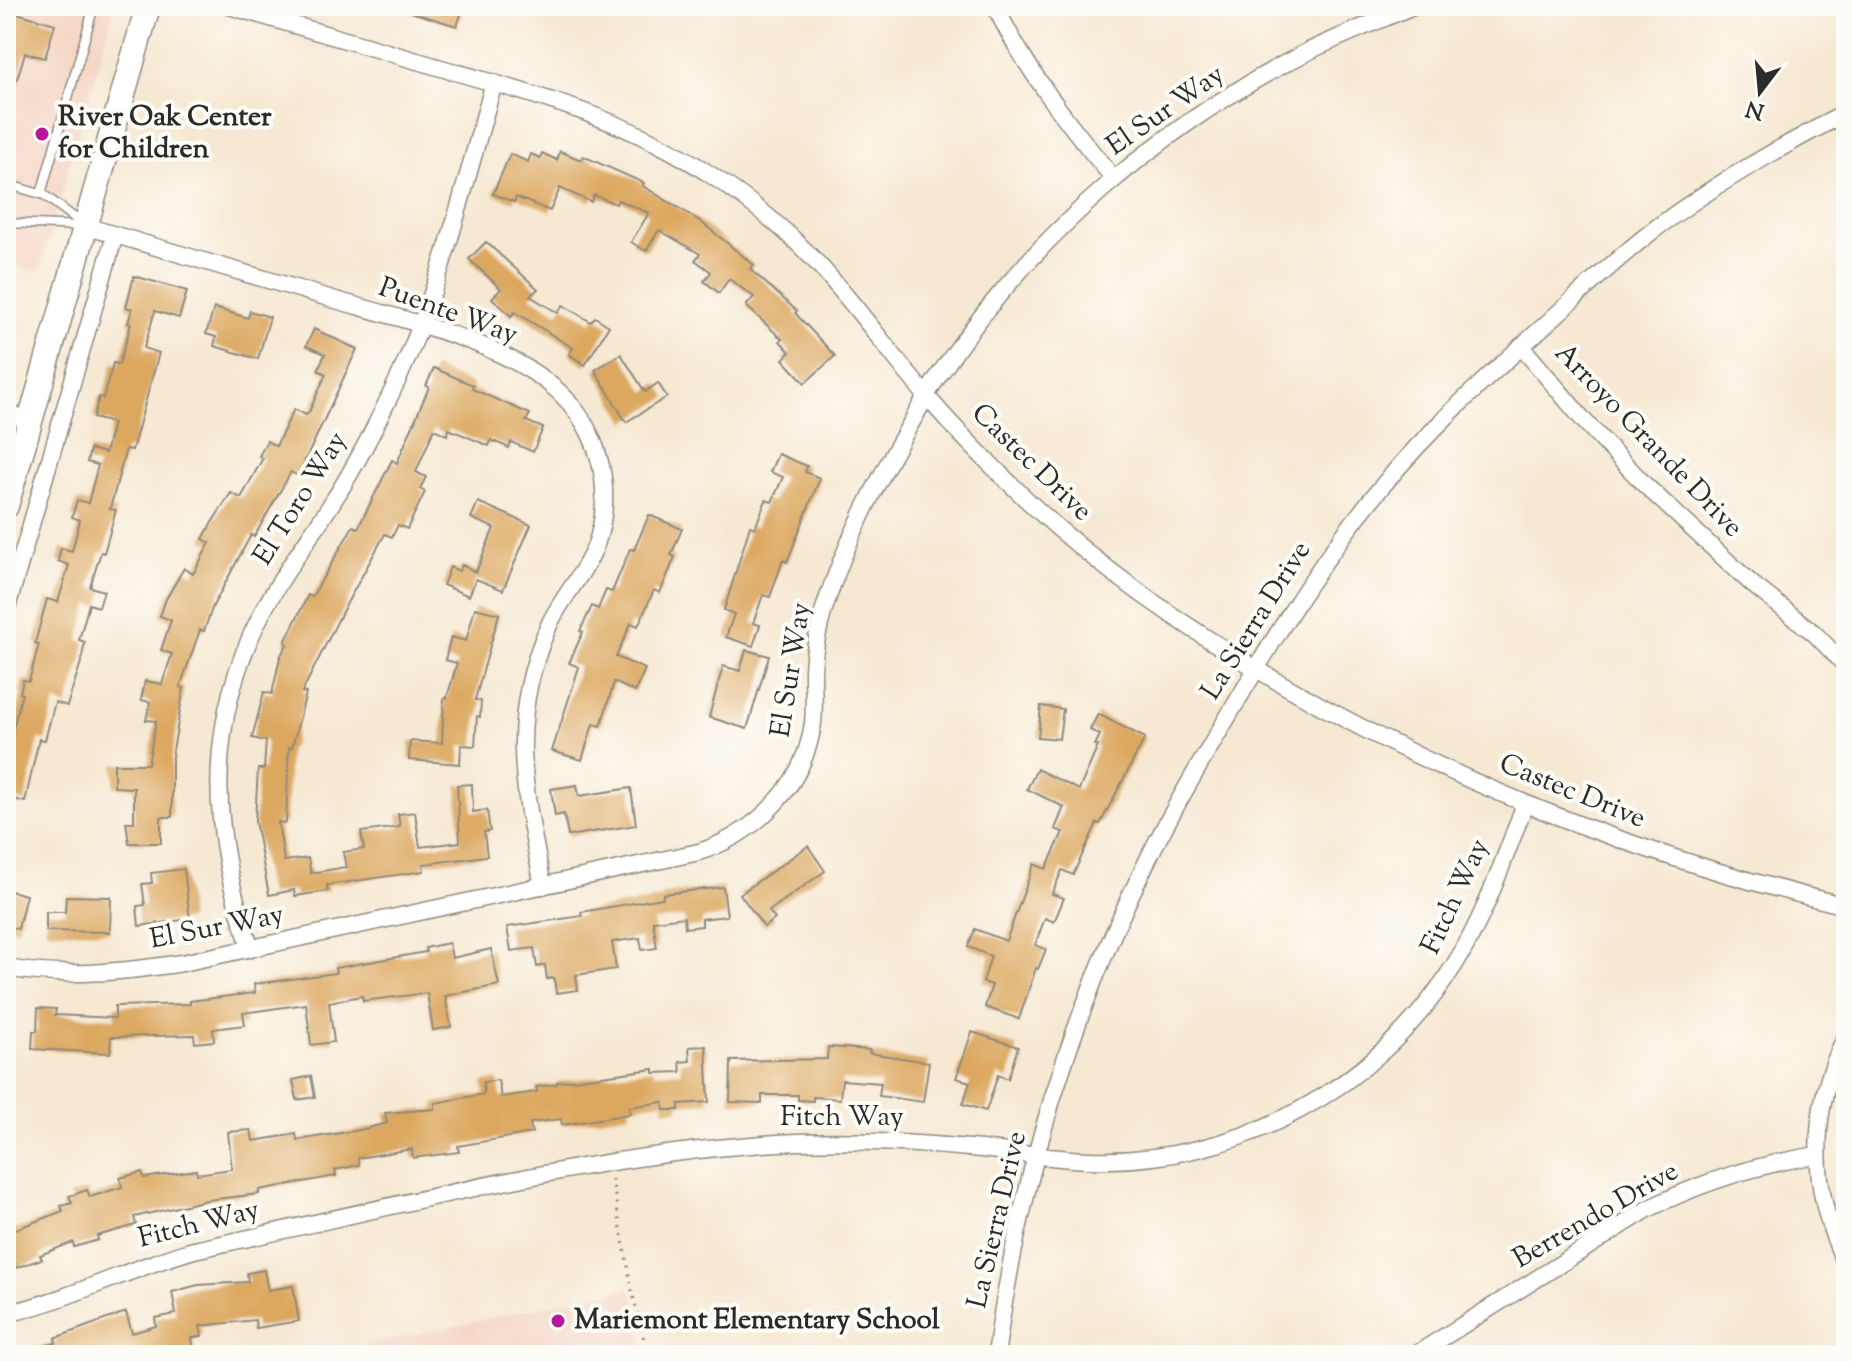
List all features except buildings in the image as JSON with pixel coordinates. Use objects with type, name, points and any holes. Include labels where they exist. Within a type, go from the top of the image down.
[{"type":"main road","points":[[6,506],[148,6]]},
{"type":"street","name":"Castec Drive","points":[[229,6],[256,10],[575,108],[654,141],[744,198],[777,225],[837,286],[927,397],[985,459],[1088,553],[1143,595],[1256,670],[1375,735],[1525,804],[1702,868],[1846,906]]},
{"type":"street","points":[[995,6],[1044,91],[1114,179]]},
{"type":"street","name":"El Sur Way","points":[[6,968],[69,973],[107,972],[182,963],[713,848],[749,828],[770,810],[787,788],[805,753],[812,726],[817,637],[840,564],[881,474],[940,373],[973,327],[1015,276],[1062,227],[1114,179],[1192,120],[1308,52],[1413,6]]},
{"type":"street","points":[[1842,6],[1846,14]]},
{"type":"street","name":"El Toro Way","points":[[251,949],[232,890],[219,809],[221,755],[232,689],[245,650],[262,614],[369,440],[421,325],[494,83]]},
{"type":"street","name":"La Sierra Drive","points":[[996,1355],[1019,1226],[1036,1156],[1064,1063],[1115,931],[1151,854],[1192,778],[1305,588],[1385,482],[1473,390],[1647,235],[1801,136],[1846,113]]},
{"type":"street","name":"Puente Way","points":[[85,226],[475,343],[548,383],[574,408],[587,429],[601,463],[604,511],[599,535],[584,568],[553,617],[541,644],[525,702],[522,747],[524,791],[543,886]]},
{"type":"street","points":[[6,611],[115,235]]},
{"type":"street","name":"Arroyo Grande Drive","points":[[1521,346],[1586,423],[1645,485],[1752,584],[1814,633],[1846,666]]},
{"type":"street","points":[[6,413],[31,420]]},
{"type":"street","name":"Fitch Way","points":[[6,1314],[59,1299],[152,1262],[194,1250],[608,1162],[685,1151],[812,1142],[899,1143],[1092,1161],[1179,1154],[1221,1143],[1262,1129],[1338,1087],[1383,1051],[1414,1020],[1449,974],[1485,908],[1525,804]]},
{"type":"street","points":[[1846,1036],[1836,1056],[1821,1104],[1817,1155],[1821,1196],[1846,1264]]},
{"type":"street","name":"Berrendo Drive","points":[[1415,1355],[1675,1195],[1744,1169],[1817,1155]]},
{"type":"lane","points":[[41,194],[94,6]]},
{"type":"lane","points":[[6,184],[41,194],[85,226]]},
{"type":"lane","points":[[6,223],[85,226]]},
{"type":"path","points":[[608,1162],[632,1291],[648,1355]]},
{"type":"shaded area","name":"River Oak Center for Children","points":[[6,6],[115,6],[39,272],[6,263]]},
{"type":"shaded area","name":"Mariemont Elementary School","points":[[630,1287],[646,1355],[324,1355]]},
{"type":"place","name":"River Oak Center for Children","points":[[42,134]]},
{"type":"place","name":"Mariemont Elementary School","points":[[558,1321]]}]
